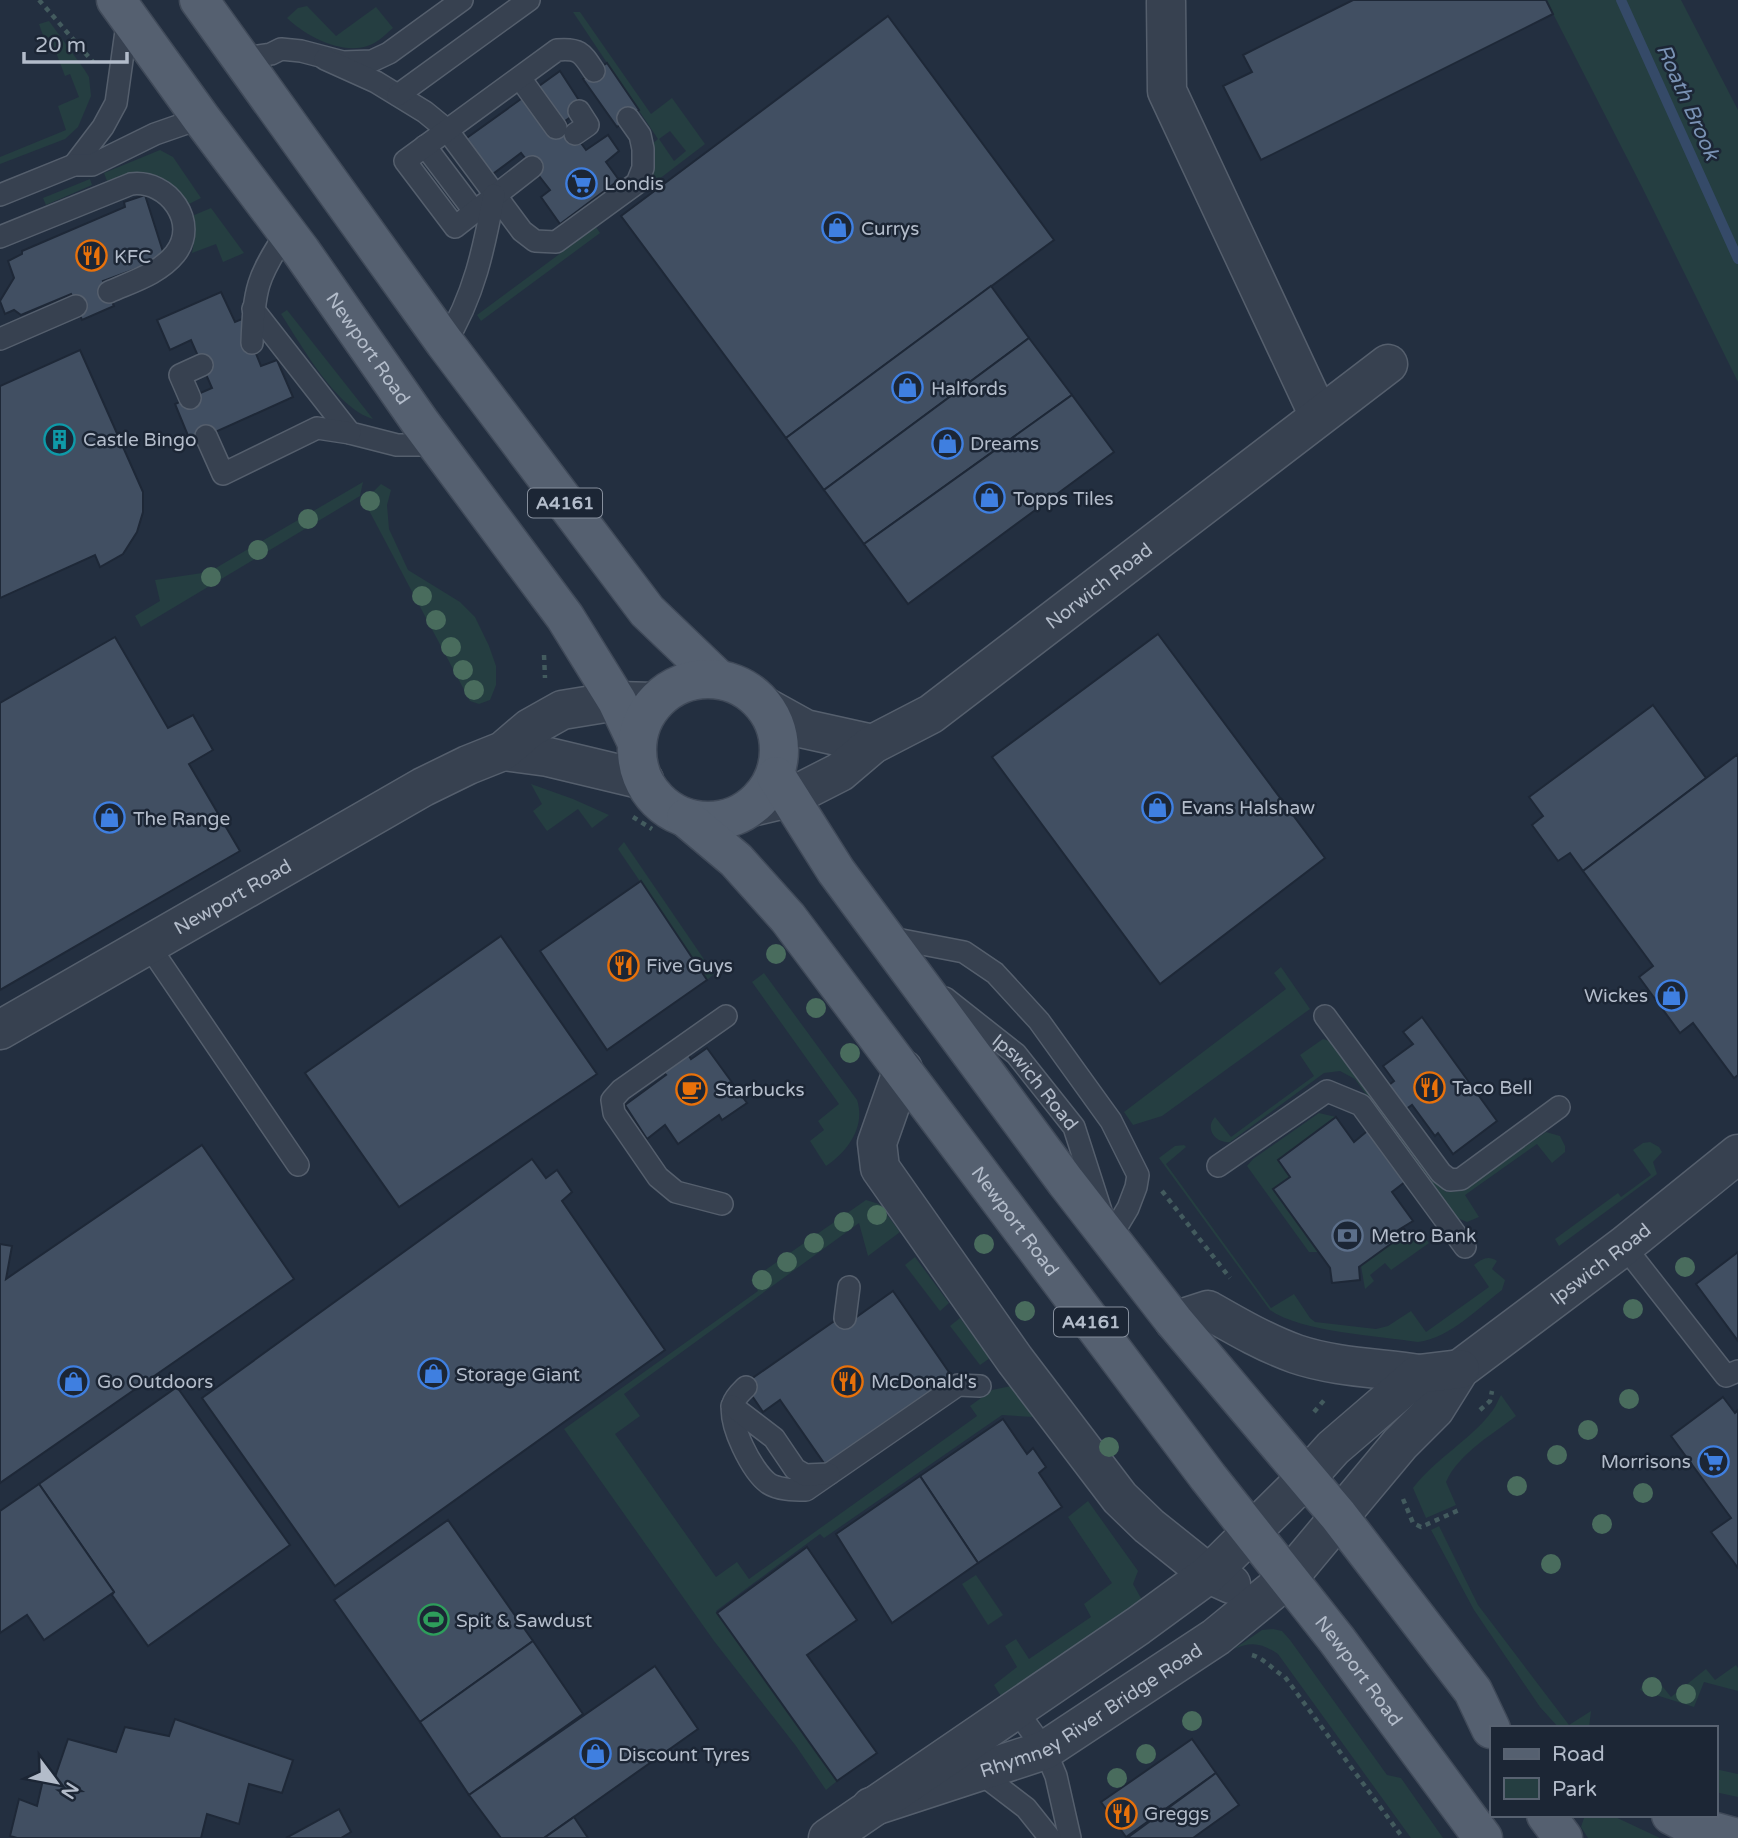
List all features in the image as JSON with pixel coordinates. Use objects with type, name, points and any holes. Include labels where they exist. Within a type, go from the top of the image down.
[{"type":"main road","name":"A4161","points":[[199,0],[445,343],[647,611],[717,678],[751,692],[767,708]]},
{"type":"main road","name":"Newport Road","points":[[122,8],[287,232],[438,446],[565,617],[617,701],[637,743]]},
{"type":"main road","points":[[637,743],[643,721],[654,702],[670,689],[689,681],[717,678]]},
{"type":"main road","points":[[672,826],[720,820],[736,815],[751,807],[764,795],[782,787],[776,725],[767,708]]},
{"type":"main road","name":"A4161","points":[[637,743],[637,757],[644,780],[650,791],[666,807],[672,826]]},
{"type":"main road","name":"A4161","points":[[782,787],[835,871],[882,936],[1174,1321],[1338,1515],[1473,1691],[1490,1727]]},
{"type":"main road","name":"Newport Road","points":[[672,826],[736,860],[788,918],[1208,1477],[1289,1577],[1483,1838]]},
{"type":"main road","points":[[1473,1691],[1517,1726]]},
{"type":"main road","points":[[1547,1817],[1563,1838]]},
{"type":"main road","points":[[1675,1817],[1690,1825],[1737,1838]]},
{"type":"street","points":[[1166,2],[1167,91],[1319,416]]},
{"type":"street","name":"Norwich Road","points":[[782,787],[840,772],[873,744],[931,714],[1388,364]]},
{"type":"street","name":"Newport Road","points":[[0,1030],[423,787],[503,751],[530,728],[562,709],[617,701],[654,702]]},
{"type":"street","points":[[767,708],[805,729],[873,744]]},
{"type":"street","name":"Newport Road","points":[[503,751],[548,757],[644,780]]},
{"type":"street","points":[[903,1069],[877,1143],[880,1168],[1015,1360],[1120,1498],[1149,1526],[1209,1574],[1228,1584],[1289,1577]]},
{"type":"street","name":"Ipswich Road","points":[[1338,1515],[1400,1444],[1435,1409],[1460,1369],[1625,1246],[1738,1154]]},
{"type":"street","name":"Ipswich Road","points":[[1174,1321],[1208,1310],[1239,1328],[1295,1353],[1335,1363],[1419,1374],[1460,1369]]},
{"type":"street","points":[[1307,1477],[1355,1427],[1419,1374]]},
{"type":"street","name":"Rhymney River Bridge Road","points":[[971,1759],[1016,1710],[1209,1574],[1307,1477]]},
{"type":"street","name":"Rhymney River Bridge Road","points":[[828,1838],[871,1807],[971,1759],[1045,1750],[1216,1637],[1289,1577],[1338,1515]]},
{"type":"lane","points":[[326,59],[343,62],[372,61],[389,53],[462,0]]},
{"type":"lane","points":[[398,95],[529,0]]},
{"type":"lane","points":[[74,165],[103,127],[116,103],[122,8]]},
{"type":"lane","points":[[240,59],[271,54],[281,49],[301,51],[326,59],[398,95],[447,130],[522,231],[535,242],[556,242],[637,183],[643,168],[643,149],[640,135],[628,118]]},
{"type":"lane","points":[[531,167],[455,227],[405,161],[447,130],[474,122],[497,106],[520,78],[573,49],[584,55],[594,71]]},
{"type":"lane","points":[[520,78],[574,124]]},
{"type":"lane","points":[[0,195],[74,165],[92,165],[155,134],[201,118]]},
{"type":"lane","points":[[425,146],[474,211]]},
{"type":"lane","points":[[0,237],[131,184],[143,182],[155,186],[166,192],[180,214],[183,234],[177,252],[161,268],[109,292]]},
{"type":"lane","points":[[445,343],[463,313],[482,257],[494,195]]},
{"type":"lane","points":[[252,343],[255,294],[264,267],[287,232]]},
{"type":"lane","points":[[0,339],[76,306]]},
{"type":"lane","points":[[253,309],[350,433]]},
{"type":"lane","points":[[190,398],[180,375],[202,365]]},
{"type":"lane","points":[[206,436],[223,474],[317,428],[397,445],[438,446]]},
{"type":"lane","points":[[882,936],[964,952],[995,973],[1039,1021],[1111,1121],[1138,1174],[1128,1208],[1110,1238]]},
{"type":"lane","points":[[149,946],[298,1165]]},
{"type":"lane","points":[[722,1204],[676,1192],[658,1177],[614,1113],[612,1100],[621,1090],[726,1016]]},
{"type":"lane","points":[[1325,1016],[1441,1173],[1450,1180],[1461,1179],[1559,1107]]},
{"type":"lane","points":[[1218,1166],[1327,1091],[1361,1105],[1465,1247]]},
{"type":"lane","points":[[1625,1246],[1726,1376],[1738,1371]]},
{"type":"lane","points":[[845,1318],[849,1287]]},
{"type":"lane","points":[[746,1388],[732,1406],[742,1449],[768,1483],[790,1491],[806,1490],[958,1385],[980,1386]]},
{"type":"lane","points":[[732,1406],[774,1438],[795,1469],[805,1475],[831,1474]]},
{"type":"lane","points":[[1016,1710],[1045,1750],[1056,1776],[1070,1838]]},
{"type":"lane","points":[[971,1759],[1026,1808],[1051,1838]]},
{"type":"path","points":[[39,0],[96,65]]},
{"type":"path","points":[[631,816],[672,826]]},
{"type":"path","points":[[1161,1189],[1230,1278]]},
{"type":"path","points":[[1309,1417],[1325,1400],[1329,1388]]},
{"type":"path","points":[[1472,1418],[1489,1401],[1493,1388]]},
{"type":"path","points":[[1404,1489],[1403,1502],[1413,1522],[1421,1527],[1459,1510]]},
{"type":"path","points":[[1275,1671],[1285,1677],[1403,1838]]},
{"type":"green space","points":[[1546,0],[1681,0],[1738,110],[1738,382],[1642,187]]},
{"type":"green space","points":[[307,6],[336,36],[376,7],[393,28],[370,45],[359,48],[336,46],[314,37],[287,18],[298,8]]},
{"type":"green space","points":[[573,12],[580,12],[651,114],[672,98],[705,144],[650,186],[651,145],[658,139]],"holes":[[[670,131],[686,151],[674,161],[659,139]]]},
{"type":"green space","points":[[49,21],[89,77],[91,96],[78,127],[65,139],[0,164],[0,157],[66,130],[58,106],[79,97],[70,74],[65,76],[52,42],[46,44],[39,24]]},
{"type":"green space","points":[[160,150],[173,157],[201,198],[187,205],[170,185],[152,175],[132,174],[107,181],[104,173]]},
{"type":"green space","points":[[90,179],[92,185],[46,205],[43,198]]},
{"type":"green space","points":[[211,208],[244,253],[223,262],[216,244],[192,253],[195,237],[192,216]]},
{"type":"green space","points":[[596,227],[600,233],[481,321],[477,315]]},
{"type":"green space","points":[[287,310],[373,419],[359,413],[346,402],[321,374],[281,314]]},
{"type":"green space","points":[[363,482],[360,496],[141,627],[135,616],[160,601],[155,580],[209,572]]},
{"type":"green space","points":[[381,484],[391,490],[387,505],[389,529],[408,570],[460,602],[475,617],[496,666],[496,685],[490,700],[479,704],[470,701],[364,501]]},
{"type":"green space","points":[[531,784],[609,815],[592,828],[578,809],[547,831],[533,811],[542,804]]},
{"type":"green space","points":[[624,842],[714,974],[707,980],[618,849]]},
{"type":"green space","points":[[1281,967],[1310,1009],[1162,1116],[1133,1125],[1124,1112],[1286,989],[1274,973]]},
{"type":"green space","points":[[764,973],[857,1100],[859,1120],[853,1138],[841,1154],[826,1166],[810,1141],[824,1130],[818,1121],[839,1104],[752,982]]},
{"type":"green space","points":[[1323,1039],[1333,1042],[1435,1182],[1446,1192],[1461,1191],[1546,1132],[1560,1136],[1565,1152],[1552,1163],[1537,1144],[1465,1195],[1479,1217],[1467,1222],[1455,1217],[1355,1079],[1340,1071],[1324,1073],[1230,1142],[1220,1141],[1213,1135],[1211,1126],[1215,1117],[1231,1137],[1314,1076],[1300,1055]]},
{"type":"green space","points":[[1319,1113],[1336,1117],[1278,1160],[1290,1177],[1273,1190],[1319,1252],[1309,1252],[1247,1166]]},
{"type":"green space","points":[[1650,1142],[1662,1152],[1653,1162],[1657,1174],[1559,1246],[1555,1239],[1618,1193],[1621,1197],[1651,1175],[1633,1150]]},
{"type":"green space","points":[[1175,1146],[1186,1147],[1166,1164],[1271,1308],[1294,1294],[1315,1322],[1376,1329],[1388,1326],[1411,1311],[1426,1332],[1489,1287],[1474,1265],[1480,1261],[1488,1258],[1497,1261],[1492,1269],[1505,1280],[1502,1290],[1452,1329],[1418,1342],[1320,1328],[1284,1317],[1270,1310],[1159,1158]]},
{"type":"green space","points":[[866,1200],[879,1204],[900,1232],[868,1256],[859,1223],[624,1394],[640,1416],[615,1434],[716,1577],[737,1562],[749,1579],[977,1416],[970,1406],[992,1390],[1011,1386],[1033,1417],[1002,1415],[824,1538],[820,1534],[716,1611],[837,1781],[826,1790],[796,1746],[714,1641],[564,1429],[758,1291],[751,1280]]},
{"type":"green space","points":[[1400,1229],[1404,1235],[1408,1233],[1413,1239],[1421,1233],[1429,1243],[1391,1270],[1385,1263],[1370,1275],[1374,1281],[1365,1289],[1361,1266],[1399,1238],[1395,1232]]},
{"type":"green space","points":[[915,1257],[949,1303],[940,1311],[905,1265]]},
{"type":"green space","points":[[960,1318],[990,1358],[980,1365],[950,1326]]},
{"type":"green space","points":[[1501,1395],[1516,1416],[1477,1445],[1452,1472],[1446,1482],[1456,1505],[1426,1518],[1413,1488],[1484,1420]]},
{"type":"green space","points":[[1088,1501],[1138,1571],[1133,1584],[1142,1600],[1002,1698],[994,1685],[1017,1667],[1005,1646],[1016,1639],[1029,1659],[1091,1617],[1084,1604],[1112,1583],[1068,1517]]},
{"type":"green space","points":[[1439,1526],[1478,1605],[1569,1725],[1591,1711],[1589,1726],[1557,1726],[1540,1707],[1474,1610],[1431,1530]]},
{"type":"green space","points":[[976,1575],[1003,1615],[988,1625],[962,1584]]},
{"type":"green space","points":[[1262,1630],[1282,1631],[1290,1640],[1387,1775],[1401,1778],[1443,1838],[1411,1838],[1278,1654],[1256,1644],[1234,1649]]},
{"type":"green space","points":[[1736,1665],[1738,1691],[1704,1682],[1694,1707],[1640,1690],[1643,1684],[1654,1676],[1671,1697],[1706,1669],[1715,1680]]},
{"type":"green space","points":[[1717,1769],[1738,1774],[1738,1797],[1717,1792]]},
{"type":"green space","points":[[1584,1817],[1615,1817],[1660,1838],[1588,1838],[1581,1827]]},
{"type":"building","points":[[1353,0],[1546,0],[1553,14],[1261,160],[1223,86],[1252,72],[1243,55]]},
{"type":"building","name":"Currys","points":[[888,16],[1054,240],[786,438],[621,216]]},
{"type":"building","points":[[607,63],[639,110],[617,127],[583,79]]},
{"type":"building","points":[[560,71],[584,108],[565,121],[586,150],[608,135],[619,151],[606,162],[619,180],[560,224],[541,197],[550,190],[521,153],[490,176],[464,140]]},
{"type":"building","name":"KFC","points":[[145,195],[165,258],[103,281],[114,306],[82,320],[71,294],[21,315],[14,310],[5,314],[0,301],[14,278],[8,261],[22,254],[22,251],[125,207],[124,202]]},
{"type":"building","name":"Halfords","points":[[991,286],[1029,338],[824,490],[786,438]]},
{"type":"building","points":[[221,292],[235,322],[242,319],[261,366],[277,360],[293,397],[191,443],[175,404],[212,388],[191,340],[170,350],[157,320]]},
{"type":"building","name":"Dreams","points":[[1029,338],[1072,395],[864,544],[824,490]]},
{"type":"building","name":"Castle Bingo","points":[[80,350],[143,492],[143,512],[137,532],[123,554],[100,567],[95,555],[0,598],[0,386]]},
{"type":"building","name":"Topps Tiles","points":[[1072,395],[1114,452],[908,604],[864,544]]},
{"type":"building","name":"Evans Halshaw","points":[[1158,634],[1325,858],[1160,984],[992,757]]},
{"type":"building","name":"The Range","points":[[115,637],[168,728],[193,715],[213,750],[189,764],[240,851],[0,990],[0,703]]},
{"type":"building","points":[[1653,705],[1706,778],[1583,871],[1570,853],[1558,861],[1532,825],[1543,816],[1529,797]]},
{"type":"building","points":[[1738,754],[1738,1075],[1734,1078],[1693,1023],[1680,1033],[1639,977],[1653,966],[1583,871]]},
{"type":"building","name":"Five Guys","points":[[641,881],[707,980],[607,1050],[540,951]]},
{"type":"building","points":[[501,936],[597,1074],[399,1207],[305,1073]]},
{"type":"building","name":"Taco Bell","points":[[1422,1017],[1497,1121],[1453,1154],[1438,1133],[1435,1136],[1412,1105],[1402,1112],[1385,1088],[1394,1081],[1383,1066],[1413,1044],[1403,1032]]},
{"type":"building","name":"Starbucks","points":[[707,1048],[747,1103],[722,1120],[719,1115],[678,1144],[665,1125],[647,1139],[625,1105],[666,1075],[662,1071],[687,1053],[691,1059]]},
{"type":"building","points":[[1336,1117],[1354,1142],[1372,1127],[1410,1178],[1392,1192],[1413,1221],[1395,1232],[1399,1238],[1359,1267],[1360,1280],[1332,1283],[1330,1268],[1273,1189],[1290,1177],[1278,1160]]},
{"type":"building","name":"Go Outdoors","points":[[202,1145],[294,1279],[0,1483],[0,1244],[12,1246],[6,1279]]},
{"type":"building","name":"Storage Giant","points":[[532,1159],[546,1178],[557,1170],[572,1192],[562,1201],[665,1350],[335,1586],[202,1398]]},
{"type":"building","points":[[1738,1252],[1738,1341],[1696,1284]]},
{"type":"building","name":"McDonald's","points":[[893,1291],[953,1378],[826,1466],[780,1400],[763,1412],[744,1384],[843,1315],[848,1323]]},
{"type":"building","points":[[177,1387],[290,1545],[148,1646],[39,1484]]},
{"type":"building","name":"Morrisons","points":[[1723,1397],[1735,1413],[1738,1410],[1738,1568],[1711,1532],[1731,1518],[1671,1436]]},
{"type":"building","points":[[1003,1419],[1027,1454],[1033,1448],[1046,1467],[1039,1473],[1062,1507],[978,1563],[920,1476]]},
{"type":"building","points":[[920,1476],[978,1563],[892,1623],[836,1534]]},
{"type":"building","points":[[39,1484],[114,1592],[44,1640],[27,1615],[0,1633],[0,1511]]},
{"type":"building","name":"Spit & Sawdust","points":[[448,1520],[533,1641],[420,1722],[334,1600]]},
{"type":"building","points":[[807,1547],[857,1620],[807,1655],[877,1753],[837,1781],[717,1613]]},
{"type":"building","points":[[533,1641],[583,1714],[469,1795],[420,1722]]},
{"type":"building","name":"Discount Tyres","points":[[655,1666],[698,1729],[544,1838],[501,1838],[469,1795]]},
{"type":"building","points":[[175,1719],[293,1760],[282,1793],[249,1784],[239,1824],[207,1814],[201,1838],[10,1836],[19,1799],[37,1806],[45,1771],[55,1777],[68,1739],[116,1752],[125,1727],[169,1736]]},
{"type":"building","points":[[1192,1739],[1216,1773],[1126,1837],[1101,1802]]},
{"type":"building","points":[[1216,1773],[1239,1805],[1193,1838],[1127,1838]]},
{"type":"building","points":[[339,1809],[351,1832],[341,1838],[286,1838]]},
{"type":"building","points":[[574,1817],[588,1838],[544,1838]]},
{"type":"waterway","name":"Roath Brook","points":[[1621,0],[1738,259]]},
{"type":"place","name":"Londis","points":[[581,183]]},
{"type":"place","name":"Currys","points":[[838,228]]},
{"type":"place","name":"KFC","points":[[91,256]]},
{"type":"place","name":"Halfords","points":[[908,388]]},
{"type":"place","name":"Castle Bingo","points":[[60,439]]},
{"type":"place","name":"Dreams","points":[[947,443]]},
{"type":"place","name":"Topps Tiles","points":[[990,498]]},
{"type":"place","name":"Evans Halshaw","points":[[1158,807]]},
{"type":"place","name":"The Range","points":[[110,818]]},
{"type":"place","name":"Five Guys","points":[[623,965]]},
{"type":"place","name":"Wickes","points":[[1671,995]]},
{"type":"place","name":"Taco Bell","points":[[1429,1087]]},
{"type":"place","name":"Starbucks","points":[[692,1089]]},
{"type":"place","name":"Metro Bank","points":[[1348,1235]]},
{"type":"place","name":"Storage Giant","points":[[433,1374]]},
{"type":"place","name":"Go Outdoors","points":[[74,1381]]},
{"type":"place","name":"McDonald's","points":[[848,1381]]},
{"type":"place","name":"Morrisons","points":[[1714,1461]]},
{"type":"place","name":"Spit & Sawdust","points":[[433,1620]]},
{"type":"place","name":"Discount Tyres","points":[[595,1754]]},
{"type":"place","name":"Greggs","points":[[1121,1813]]}]
